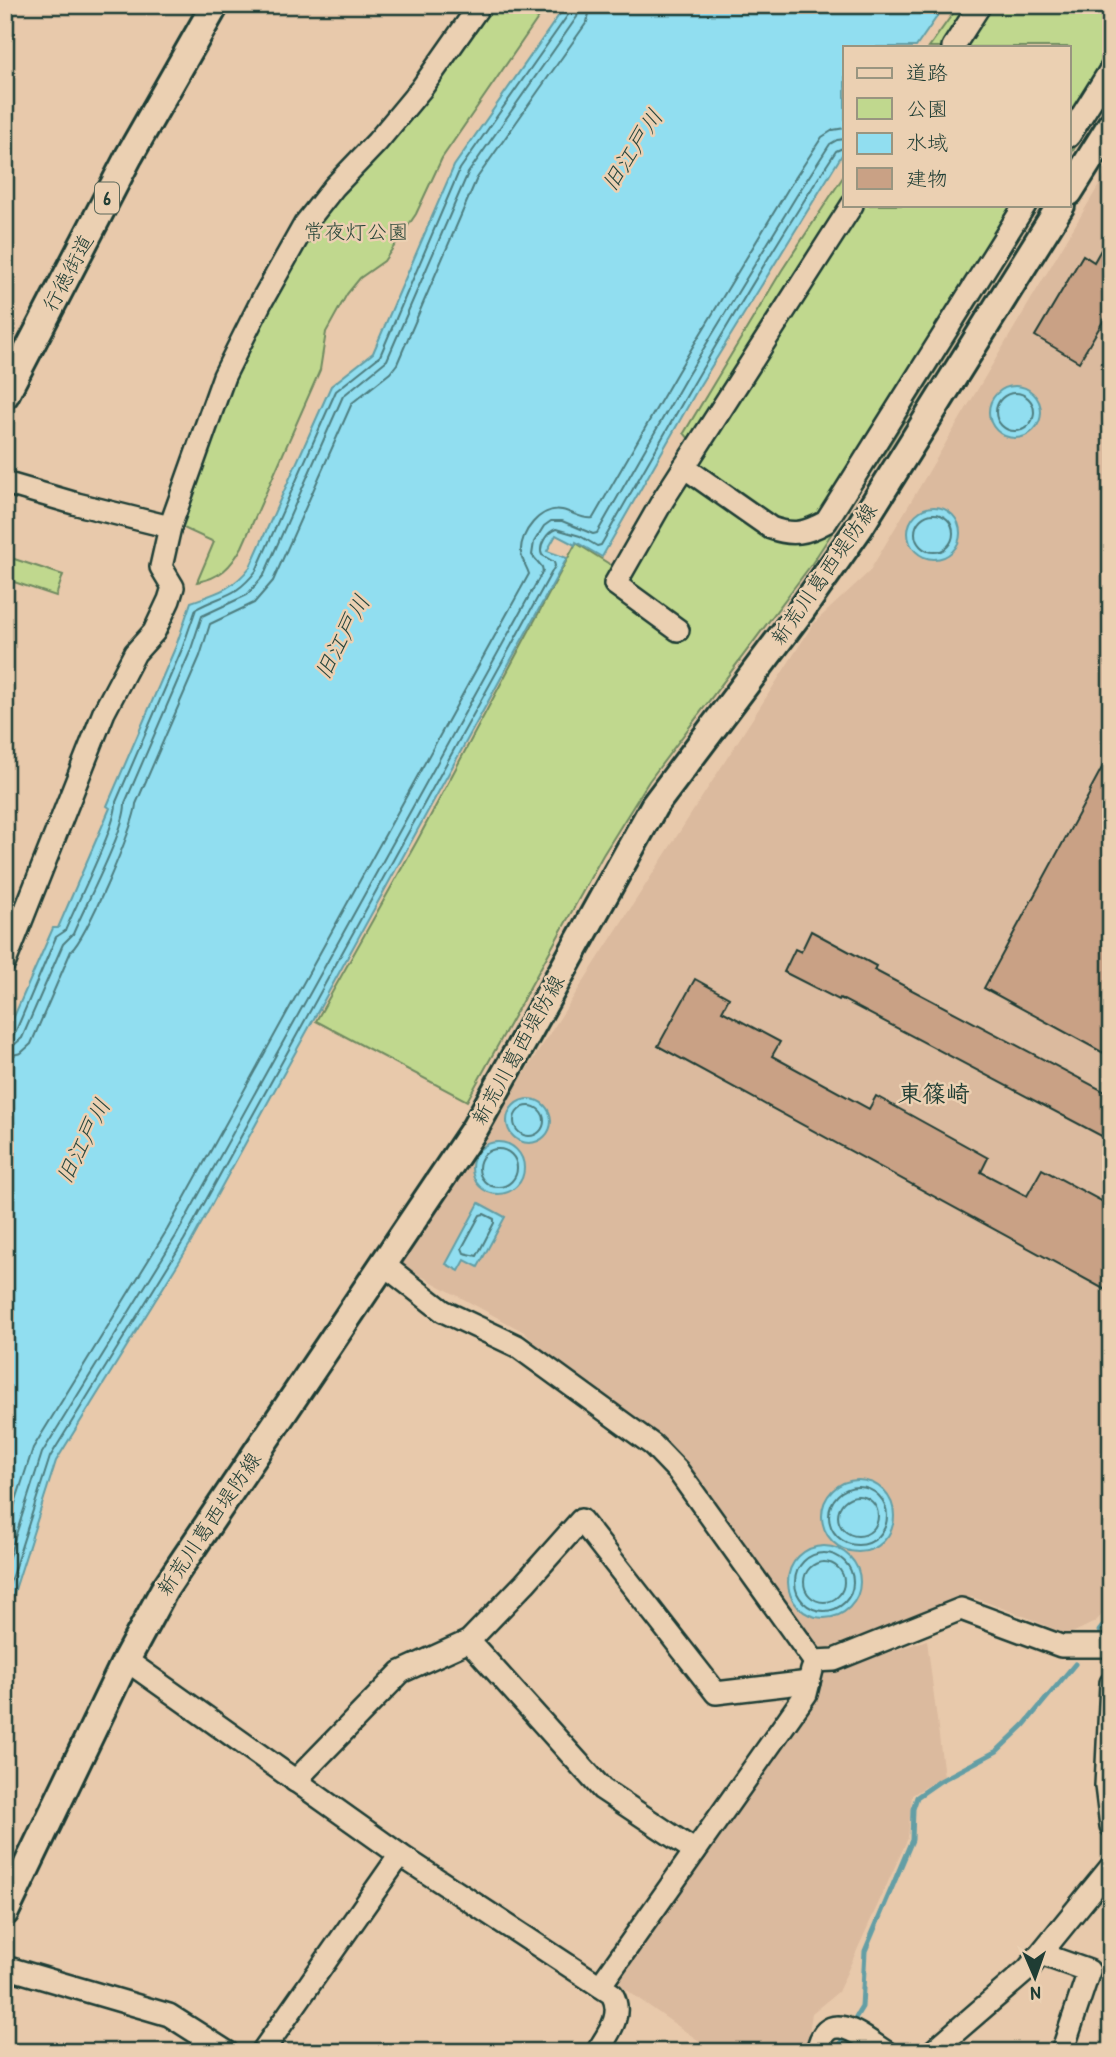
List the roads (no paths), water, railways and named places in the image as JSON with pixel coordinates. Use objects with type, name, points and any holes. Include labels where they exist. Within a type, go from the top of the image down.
[{"type":"main road","name":"行徳街道","points":[[5,395],[129,156],[215,5]]},
{"type":"main road","points":[[1070,190],[1111,125]]},
{"type":"main road","name":"新荒川葛西堤防線","points":[[5,1912],[126,1660],[164,1590],[475,1128],[654,806],[800,612],[859,528],[1060,206]]},
{"type":"street","points":[[954,46],[980,5]]},
{"type":"street","points":[[5,962],[104,712],[135,653],[154,632],[169,600],[173,587],[161,563],[170,527],[224,376],[261,302],[305,224],[334,187],[377,142],[421,89],[471,7]]},
{"type":"street","points":[[1070,134],[1111,69]]},
{"type":"street","points":[[678,630],[615,584],[684,467],[851,206]]},
{"type":"street","points":[[684,467],[771,528],[787,534],[808,532],[826,522],[1025,206]]},
{"type":"street","points":[[5,483],[170,527]]},
{"type":"street","points":[[383,1264],[443,1311],[517,1346],[653,1445],[678,1471],[811,1672],[806,1694],[600,1986]]},
{"type":"street","points":[[295,1781],[401,1672],[469,1641],[580,1520],[716,1693],[811,1672],[834,1660],[961,1609],[1060,1646],[1111,1646]]},
{"type":"street","points":[[469,1641],[603,1789],[695,1851]]},
{"type":"street","points":[[126,1660],[400,1855],[612,1994],[617,2010],[611,2029],[597,2052]]},
{"type":"street","points":[[1111,1683],[1106,1786],[1111,1826]]},
{"type":"street","points":[[262,2052],[400,1855]]},
{"type":"street","points":[[932,2052],[1014,1982],[1041,1954],[1111,1867]]},
{"type":"street","points":[[1041,1954],[1089,1972],[1062,2052]]},
{"type":"street","points":[[5,1967],[169,2015],[227,2052]]},
{"type":"street","points":[[817,2052],[825,2031],[836,2026],[849,2029],[886,2052]]},
{"type":"water","name":"旧江戸川","points":[[566,5],[945,5],[917,46],[843,46],[843,153],[700,385],[602,557],[576,542],[575,545],[556,535],[547,551],[567,558],[190,1244],[56,1461],[5,1621],[5,1037],[53,928],[58,928],[110,808],[107,806],[176,646],[191,602],[231,585],[250,567],[331,386],[373,353],[454,166]]},
{"type":"water","points":[[1015,386],[1025,388],[1033,394],[1039,402],[1039,422],[1033,430],[1025,436],[1015,438],[1005,436],[997,430],[991,422],[989,412],[991,402],[997,394],[1005,388]]},
{"type":"water","points":[[934,507],[944,509],[952,515],[958,523],[958,543],[952,551],[944,557],[934,559],[924,557],[916,551],[910,543],[908,533],[910,523],[916,515],[924,509]]},
{"type":"water","points":[[529,1099],[544,1106],[551,1121],[544,1136],[529,1143],[514,1136],[507,1121],[514,1106]]},
{"type":"water","points":[[498,1142],[508,1144],[516,1150],[522,1158],[522,1178],[516,1186],[508,1192],[498,1194],[488,1192],[480,1186],[474,1178],[472,1168],[474,1158],[480,1150],[488,1144]]},
{"type":"water","points":[[479,1203],[505,1217],[478,1267],[465,1260],[459,1271],[446,1264]]},
{"type":"water","points":[[858,1480],[878,1486],[888,1496],[894,1516],[888,1536],[878,1546],[858,1552],[838,1546],[828,1536],[822,1516],[828,1496],[838,1486]]},
{"type":"water","points":[[824,1546],[844,1552],[854,1562],[860,1582],[854,1602],[844,1612],[824,1618],[804,1612],[794,1602],[788,1582],[794,1562],[804,1552]]},
{"type":"waterway","points":[[1099,1631],[1111,1616]]},
{"type":"waterway","points":[[851,2025],[862,2007],[865,1951],[912,1840],[913,1809],[917,1797],[940,1781],[997,1751],[1024,1725],[1075,1664]]},
{"type":"waterway","points":[[836,2052],[846,2033]]},
{"type":"district","name":"東篠崎","points":[[934,1094]]},
{"type":"park label","name":"常夜灯公園","points":[[356,232]]}]
